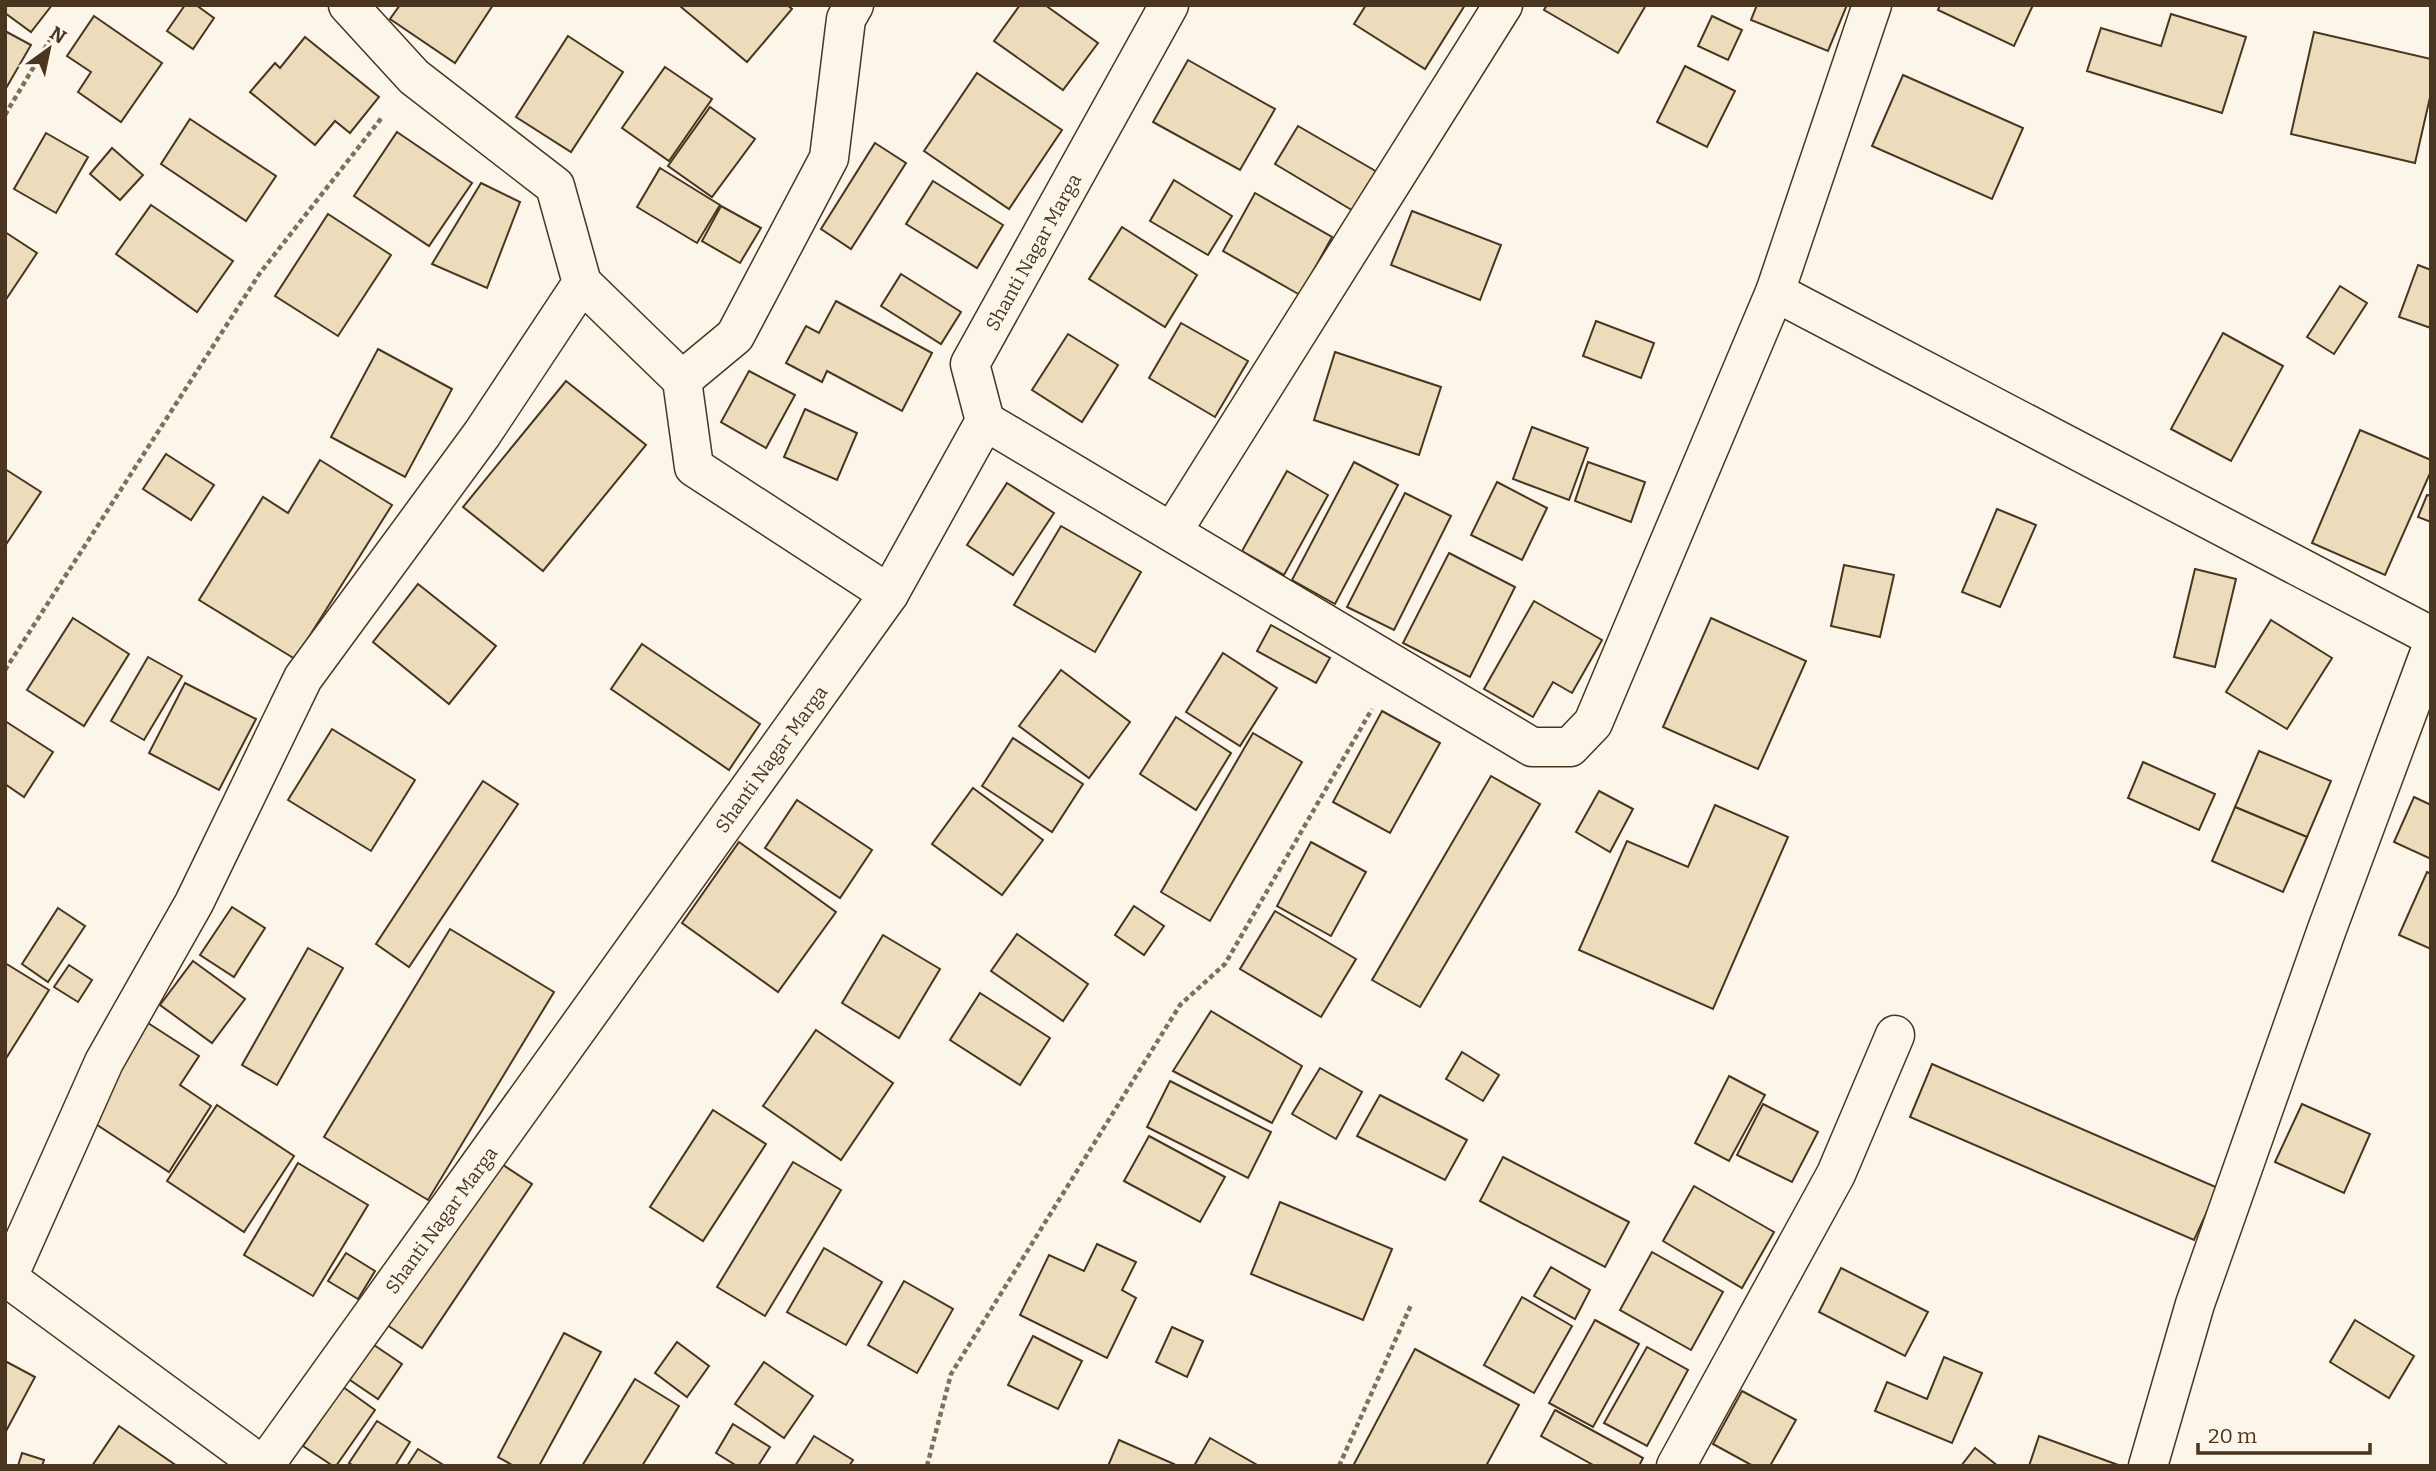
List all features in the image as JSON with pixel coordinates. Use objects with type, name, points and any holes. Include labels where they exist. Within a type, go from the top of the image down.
[{"type":"street","points":[[348,5],[414,76],[555,186],[582,283],[682,380],[694,467],[889,594]]},
{"type":"street","points":[[682,380],[735,336],[829,158],[846,19],[854,5]]},
{"type":"street","name":"Shanti Nagar Marga","points":[[264,1466],[889,594],[985,421],[970,364],[1170,5]]},
{"type":"street","points":[[1172,531],[1503,5]]},
{"type":"street","points":[[985,421],[1532,747],[1570,747],[1592,723],[1775,292],[1872,5]]},
{"type":"street","points":[[264,1466],[6,1276],[104,1062],[194,903],[303,678],[482,434],[582,283]]},
{"type":"street","points":[[1775,292],[2431,636]]},
{"type":"street","points":[[2148,1466],[2194,1304],[2326,929],[2431,649]]},
{"type":"street","points":[[1676,1466],[1836,1174],[1895,1035]]},
{"type":"path","points":[[5,115],[57,28]]},
{"type":"path","points":[[5,670],[260,273],[414,76]]},
{"type":"path","points":[[927,1466],[951,1374],[1180,1005],[1225,964],[1397,665]]},
{"type":"path","points":[[1339,1466],[1411,1305]]},
{"type":"building","points":[[5,5],[52,5],[31,32],[5,13]]},
{"type":"building","points":[[185,5],[196,5],[214,18],[193,49],[167,31]]},
{"type":"building","points":[[400,5],[493,5],[455,63],[390,19]]},
{"type":"building","points":[[787,5],[792,9],[747,62],[681,7]]},
{"type":"building","points":[[1020,5],[1045,5],[1098,43],[1063,90],[994,41]]},
{"type":"building","points":[[1366,5],[1465,5],[1425,69],[1354,24]]},
{"type":"building","points":[[1547,5],[1646,5],[1618,53],[1544,10]]},
{"type":"building","points":[[1757,5],[1847,5],[1828,51],[1751,20]]},
{"type":"building","points":[[1940,5],[2033,5],[2014,46],[1938,10]]},
{"type":"building","points":[[2171,14],[2246,37],[2222,113],[2087,71],[2101,28],[2161,46]]},
{"type":"building","points":[[94,16],[162,63],[121,122],[78,92],[91,72],[67,56]]},
{"type":"building","points":[[1712,16],[1742,30],[1728,60],[1698,46]]},
{"type":"building","points":[[5,31],[31,45],[5,90]]},
{"type":"building","points":[[2314,32],[2431,59],[2431,93],[2415,163],[2291,134]]},
{"type":"building","points":[[568,36],[623,72],[571,152],[516,117]]},
{"type":"building","points":[[305,37],[379,97],[350,133],[335,121],[315,145],[250,92],[275,63],[280,68]]},
{"type":"building","points":[[1188,60],[1275,109],[1240,170],[1153,122]]},
{"type":"building","points":[[1685,66],[1735,91],[1707,147],[1657,122]]},
{"type":"building","points":[[665,67],[712,99],[669,161],[622,128]]},
{"type":"building","points":[[977,73],[1062,130],[1009,209],[924,151]]},
{"type":"building","points":[[1903,75],[2023,128],[1992,199],[1872,146]]},
{"type":"building","points":[[710,107],[755,139],[712,197],[668,166]]},
{"type":"building","points":[[190,119],[276,176],[246,221],[161,164]]},
{"type":"building","points":[[1298,126],[1379,173],[1355,212],[1275,164]]},
{"type":"building","points":[[397,132],[472,183],[429,246],[354,196]]},
{"type":"building","points":[[46,133],[88,157],[56,213],[14,189]]},
{"type":"building","points":[[875,143],[906,163],[851,249],[821,229]]},
{"type":"building","points":[[112,148],[143,175],[120,200],[90,174]]},
{"type":"building","points":[[660,168],[720,205],[697,243],[637,207]]},
{"type":"building","points":[[1174,180],[1232,216],[1208,255],[1150,221]]},
{"type":"building","points":[[933,181],[1003,225],[977,268],[906,224]]},
{"type":"building","points":[[481,183],[520,202],[487,288],[432,264]]},
{"type":"building","points":[[1255,193],[1332,237],[1300,295],[1223,251]]},
{"type":"building","points":[[151,205],[233,261],[197,312],[116,254]]},
{"type":"building","points":[[721,206],[761,228],[740,263],[702,241]]},
{"type":"building","points":[[1412,211],[1501,245],[1480,300],[1391,265]]},
{"type":"building","points":[[328,214],[391,255],[338,336],[275,296]]},
{"type":"building","points":[[1122,227],[1197,275],[1165,327],[1089,279]]},
{"type":"building","points":[[5,232],[37,253],[5,301]]},
{"type":"building","points":[[2418,265],[2431,270],[2431,328],[2399,317]]},
{"type":"building","points":[[901,274],[961,312],[941,344],[881,306]]},
{"type":"building","points":[[2340,286],[2367,303],[2334,354],[2307,337]]},
{"type":"building","points":[[836,301],[932,353],[902,411],[827,371],[822,382],[786,363],[806,326],[819,333]]},
{"type":"building","points":[[1596,321],[1654,343],[1641,378],[1583,356]]},
{"type":"building","points":[[1181,323],[1248,361],[1215,417],[1149,378]]},
{"type":"building","points":[[2223,333],[2283,366],[2231,461],[2171,429]]},
{"type":"building","points":[[1068,334],[1118,365],[1082,422],[1032,390]]},
{"type":"building","points":[[378,349],[452,389],[405,477],[331,437]]},
{"type":"building","points":[[1335,352],[1441,387],[1419,455],[1314,420]]},
{"type":"building","points":[[749,371],[795,395],[766,448],[721,422]]},
{"type":"building","points":[[566,381],[646,445],[543,571],[463,507]]},
{"type":"building","points":[[805,409],[857,433],[837,480],[784,457]]},
{"type":"building","points":[[1532,427],[1588,448],[1569,500],[1513,479]]},
{"type":"building","points":[[2360,430],[2431,460],[2431,471],[2385,575],[2312,543]]},
{"type":"building","points":[[166,454],[214,485],[191,520],[143,489]]},
{"type":"building","points":[[320,460],[392,505],[295,659],[199,600],[263,497],[288,513]]},
{"type":"building","points":[[1354,462],[1398,485],[1335,604],[1292,580]]},
{"type":"building","points":[[1588,462],[1645,482],[1631,522],[1575,501]]},
{"type":"building","points":[[5,469],[41,492],[5,546]]},
{"type":"building","points":[[1287,471],[1328,495],[1284,575],[1242,551]]},
{"type":"building","points":[[1497,482],[1547,508],[1522,560],[1471,535]]},
{"type":"building","points":[[1007,483],[1054,513],[1013,575],[967,545]]},
{"type":"building","points":[[1405,493],[1451,516],[1394,630],[1347,607]]},
{"type":"building","points":[[2427,495],[2431,496],[2431,522],[2418,517]]},
{"type":"building","points":[[1997,509],[2036,525],[2000,607],[1962,592]]},
{"type":"building","points":[[1061,526],[1141,572],[1095,652],[1014,605]]},
{"type":"building","points":[[1449,553],[1515,587],[1470,677],[1403,643]]},
{"type":"building","points":[[1844,565],[1894,575],[1880,637],[1831,626]]},
{"type":"building","points":[[2195,569],[2236,579],[2215,667],[2174,657]]},
{"type":"building","points":[[418,584],[496,646],[449,704],[373,642]]},
{"type":"building","points":[[1534,601],[1602,640],[1572,693],[1553,682],[1533,717],[1484,689]]},
{"type":"building","points":[[73,618],[129,654],[84,726],[27,690]]},
{"type":"building","points":[[1711,618],[1806,661],[1758,769],[1663,727]]},
{"type":"building","points":[[2271,620],[2332,658],[2287,729],[2226,692]]},
{"type":"building","points":[[1271,625],[1330,658],[1316,683],[1257,651]]},
{"type":"building","points":[[642,644],[760,724],[729,770],[611,689]]},
{"type":"building","points":[[1223,653],[1277,688],[1240,746],[1186,712]]},
{"type":"building","points":[[148,657],[182,676],[144,740],[111,721]]},
{"type":"building","points":[[1061,670],[1130,722],[1089,778],[1019,726]]},
{"type":"building","points":[[185,683],[256,719],[219,790],[149,753]]},
{"type":"building","points":[[1382,711],[1440,743],[1390,833],[1333,802]]},
{"type":"building","points":[[1176,717],[1231,753],[1196,810],[1140,774]]},
{"type":"building","points":[[5,721],[53,752],[24,797],[5,784]]},
{"type":"building","points":[[332,729],[415,780],[371,851],[288,800]]},
{"type":"building","points":[[1253,733],[1302,762],[1210,921],[1161,892]]},
{"type":"building","points":[[1013,738],[1083,784],[1052,832],[982,786]]},
{"type":"building","points":[[2259,751],[2331,781],[2307,837],[2235,807]]},
{"type":"building","points":[[2143,762],[2215,794],[2199,830],[2128,798]]},
{"type":"building","points":[[1491,776],[1540,804],[1420,1007],[1372,980]]},
{"type":"building","points":[[483,781],[518,804],[409,967],[376,944]]},
{"type":"building","points":[[973,788],[1043,840],[1002,895],[932,844]]},
{"type":"building","points":[[1599,791],[1633,809],[1610,852],[1576,832]]},
{"type":"building","points":[[2414,797],[2431,805],[2431,859],[2394,842]]},
{"type":"building","points":[[797,800],[872,850],[840,898],[765,848]]},
{"type":"building","points":[[1715,805],[1788,837],[1713,1009],[1579,950],[1627,841],[1688,867]]},
{"type":"building","points":[[2235,807],[2307,837],[2283,892],[2212,861]]},
{"type":"building","points":[[739,842],[836,912],[778,992],[682,923]]},
{"type":"building","points":[[1311,842],[1366,872],[1331,936],[1277,906]]},
{"type":"building","points":[[2427,872],[2431,874],[2431,949],[2399,935]]},
{"type":"building","points":[[1134,906],[1164,926],[1144,955],[1115,935]]},
{"type":"building","points":[[232,907],[265,928],[234,977],[200,955]]},
{"type":"building","points":[[58,908],[85,926],[48,982],[22,964]]},
{"type":"building","points":[[1275,911],[1356,959],[1321,1017],[1240,969]]},
{"type":"building","points":[[450,929],[554,992],[428,1200],[324,1137]]},
{"type":"building","points":[[1017,934],[1088,984],[1063,1021],[991,971]]},
{"type":"building","points":[[883,935],[940,969],[899,1038],[842,1003]]},
{"type":"building","points":[[308,948],[343,968],[277,1085],[242,1065]]},
{"type":"building","points":[[193,961],[245,999],[212,1043],[160,1005]]},
{"type":"building","points":[[5,963],[49,990],[5,1060]]},
{"type":"building","points":[[69,965],[92,980],[78,1002],[54,987]]},
{"type":"building","points":[[980,993],[1050,1038],[1020,1085],[950,1040]]},
{"type":"building","points":[[1211,1011],[1302,1066],[1272,1123],[1173,1071]]},
{"type":"building","points":[[148,1023],[199,1056],[180,1085],[211,1106],[169,1172],[85,1117]]},
{"type":"building","points":[[816,1030],[893,1083],[841,1160],[763,1106]]},
{"type":"building","points":[[1462,1052],[1499,1075],[1483,1101],[1446,1079]]},
{"type":"building","points":[[1932,1064],[2218,1188],[2194,1240],[1910,1117]]},
{"type":"building","points":[[1320,1068],[1362,1092],[1336,1139],[1292,1114]]},
{"type":"building","points":[[1729,1076],[1765,1095],[1729,1161],[1695,1143]]},
{"type":"building","points":[[1170,1081],[1271,1132],[1248,1178],[1147,1127]]},
{"type":"building","points":[[1380,1095],[1467,1140],[1445,1180],[1357,1136]]},
{"type":"building","points":[[1763,1104],[1818,1132],[1792,1182],[1737,1155]]},
{"type":"building","points":[[2302,1104],[2370,1134],[2344,1193],[2275,1162]]},
{"type":"building","points":[[217,1105],[294,1156],[244,1232],[167,1181]]},
{"type":"building","points":[[713,1110],[766,1144],[703,1241],[650,1207]]},
{"type":"building","points":[[1149,1136],[1225,1177],[1200,1222],[1124,1181]]},
{"type":"building","points":[[1503,1157],[1629,1222],[1605,1267],[1480,1201]]},
{"type":"building","points":[[497,1161],[532,1184],[422,1348],[387,1325]]},
{"type":"building","points":[[793,1162],[841,1190],[765,1316],[717,1287]]},
{"type":"building","points":[[298,1163],[368,1205],[313,1296],[244,1255]]},
{"type":"building","points":[[1694,1186],[1774,1232],[1742,1288],[1663,1241]]},
{"type":"building","points":[[1280,1202],[1392,1249],[1363,1320],[1251,1274]]},
{"type":"building","points":[[1097,1244],[1136,1262],[1122,1290],[1136,1298],[1107,1358],[1020,1315],[1049,1255],[1084,1271]]},
{"type":"building","points":[[824,1248],[882,1282],[846,1345],[787,1312]]},
{"type":"building","points":[[1652,1252],[1723,1292],[1691,1350],[1620,1310]]},
{"type":"building","points":[[346,1253],[375,1271],[358,1299],[328,1281]]},
{"type":"building","points":[[1551,1267],[1590,1290],[1575,1319],[1534,1296]]},
{"type":"building","points":[[1841,1268],[1928,1312],[1905,1356],[1819,1312]]},
{"type":"building","points":[[904,1281],[953,1309],[917,1373],[868,1345]]},
{"type":"building","points":[[1522,1297],[1572,1326],[1534,1393],[1484,1365]]},
{"type":"building","points":[[1595,1320],[1639,1344],[1593,1427],[1549,1403]]},
{"type":"building","points":[[2355,1320],[2414,1356],[2389,1398],[2330,1362]]},
{"type":"building","points":[[1172,1327],[1203,1341],[1187,1377],[1156,1362]]},
{"type":"building","points":[[564,1333],[601,1352],[539,1466],[514,1466],[498,1457]]},
{"type":"building","points":[[1033,1336],[1082,1361],[1058,1409],[1008,1385]]},
{"type":"building","points":[[677,1342],[709,1366],[687,1397],[655,1373]]},
{"type":"building","points":[[371,1343],[402,1364],[378,1399],[347,1378]]},
{"type":"building","points":[[1647,1347],[1688,1370],[1647,1446],[1604,1423]]},
{"type":"building","points":[[1415,1349],[1519,1405],[1486,1466],[1353,1466]]},
{"type":"building","points":[[1944,1357],[1982,1373],[1952,1443],[1875,1411],[1887,1382],[1927,1399]]},
{"type":"building","points":[[5,1361],[35,1377],[5,1433]]},
{"type":"building","points":[[764,1362],[813,1396],[784,1438],[735,1404]]},
{"type":"building","points":[[635,1379],[679,1406],[642,1466],[582,1466]]},
{"type":"building","points":[[343,1387],[375,1410],[336,1466],[333,1466],[303,1446]]},
{"type":"building","points":[[1742,1391],[1796,1420],[1770,1466],[1753,1466],[1713,1444]]},
{"type":"building","points":[[1555,1410],[1643,1458],[1639,1466],[1595,1466],[1541,1436]]},
{"type":"building","points":[[377,1421],[410,1442],[395,1466],[354,1466],[349,1463]]},
{"type":"building","points":[[733,1424],[770,1447],[758,1466],[737,1466],[716,1453]]},
{"type":"building","points":[[119,1426],[177,1466],[92,1466]]},
{"type":"building","points":[[814,1436],[853,1460],[849,1466],[795,1466]]},
{"type":"building","points":[[2039,1436],[2121,1466],[2029,1466]]},
{"type":"building","points":[[1210,1438],[1259,1466],[1194,1466]]},
{"type":"building","points":[[1119,1440],[1174,1464],[1108,1466]]},
{"type":"building","points":[[1975,1448],[1998,1466],[1961,1466]]},
{"type":"building","points":[[418,1449],[445,1466],[407,1466]]},
{"type":"building","points":[[22,1453],[44,1460],[42,1466],[18,1466]]}]
